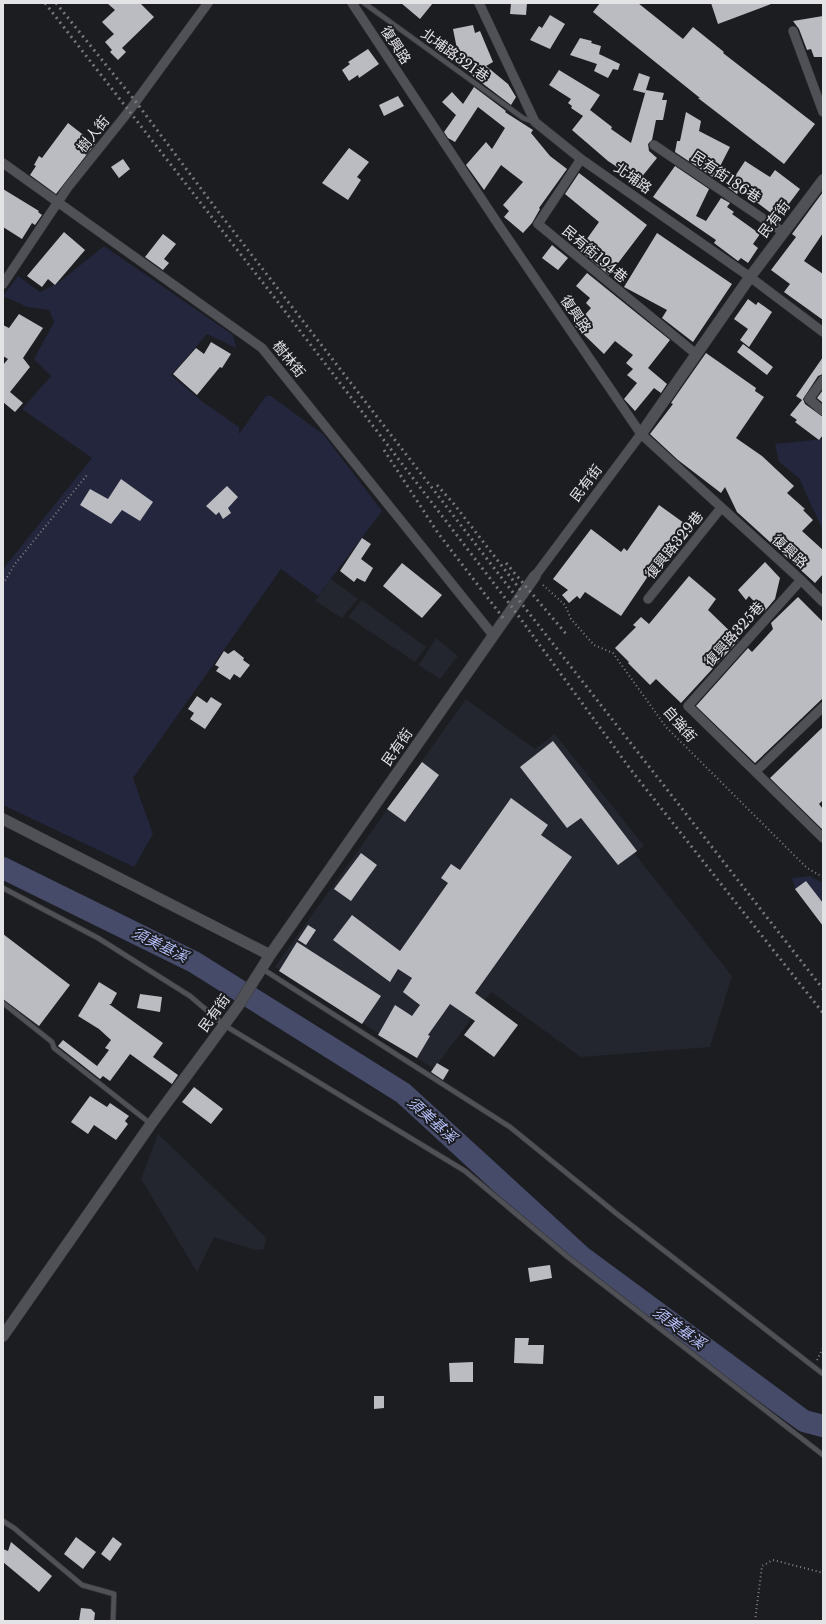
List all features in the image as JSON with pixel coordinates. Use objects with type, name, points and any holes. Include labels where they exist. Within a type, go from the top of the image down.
[{"type":"street","name":"樹人街","points":[[3,284],[60,202],[68,187],[129,110],[208,3]]},
{"type":"street","name":"復興路","points":[[352,3],[500,227],[641,434],[801,580],[823,602]]},
{"type":"street","name":"北埔路","points":[[479,3],[535,122],[581,159],[750,277],[823,332]]},
{"type":"street","points":[[793,31],[823,112]]},
{"type":"street","name":"民有街186巷","points":[[654,146],[783,232]]},
{"type":"street","name":"民有街194巷","points":[[581,159],[538,224],[696,354]]},
{"type":"street","name":"樹林街","points":[[3,163],[60,202],[262,348],[493,635]]},
{"type":"street","name":"民有街","points":[[3,1336],[151,1124],[238,1006],[270,955],[493,635],[641,434],[750,277],[823,180]]},
{"type":"street","points":[[823,380],[809,399],[823,411]]},
{"type":"street","name":"復興路329巷","points":[[648,599],[721,508]]},
{"type":"street","name":"復興路325巷","points":[[756,771],[688,706],[801,580]]},
{"type":"street","points":[[823,707],[756,771],[823,838]]},
{"type":"street","points":[[3,819],[270,955]]},
{"type":"lane","name":"北埔路321巷","points":[[364,3],[523,118],[535,122]]},
{"type":"lane","points":[[3,888],[98,938],[190,996],[224,1025],[465,1171],[569,1258],[823,1455]]},
{"type":"lane","points":[[262,968],[510,1127],[617,1214],[823,1374]]},
{"type":"lane","points":[[3,1003],[52,1042],[54,1048],[151,1124]]},
{"type":"lane","points":[[3,1520],[82,1585],[114,1594],[113,1621]]},
{"type":"path","points":[[3,584],[15,564],[87,475]]},
{"type":"path","name":"自強街","points":[[535,576],[565,605],[570,619],[594,645],[613,653],[666,727],[808,868],[823,877]]},
{"type":"path","points":[[813,1366],[823,1348]]},
{"type":"path","points":[[755,1621],[762,1566],[773,1560],[823,1573]]},
{"type":"shaded area","points":[[104,246],[233,335],[236,348],[207,334],[171,375],[204,403],[239,427],[239,434],[266,396],[271,396],[324,435],[382,511],[318,596],[281,569],[133,778],[153,834],[134,867],[3,805],[3,569],[92,458],[22,409],[51,376],[34,359],[54,322],[49,310],[27,307],[3,296],[18,276],[40,292],[58,283]]},
{"type":"shaded area","points":[[823,439],[823,531],[799,478],[779,462],[775,444]]},
{"type":"shaded area","points":[[331,579],[358,599],[342,618],[315,601]]},
{"type":"shaded area","points":[[362,600],[426,647],[415,662],[348,617]]},
{"type":"shaded area","points":[[436,638],[458,656],[440,679],[419,665]]},
{"type":"shaded area","points":[[466,699],[535,749],[555,734],[644,846],[634,853],[732,976],[710,1047],[581,1057],[491,992],[434,1069],[275,967]]},
{"type":"shaded area","points":[[810,876],[823,883],[823,903],[806,881],[795,889],[792,878]]},
{"type":"shaded area","points":[[158,1134],[266,1238],[264,1249],[255,1250],[214,1237],[197,1272],[141,1179]]},
{"type":"building","points":[[107,3],[140,3],[154,17],[122,48],[126,52],[118,60],[110,52],[112,50],[105,42],[114,34],[102,22],[115,10]]},
{"type":"building","points":[[401,3],[433,3],[420,19]]},
{"type":"building","points":[[511,3],[527,3],[526,15],[510,14]]},
{"type":"building","points":[[600,3],[638,3],[683,39],[693,27],[724,52],[723,53],[815,124],[784,164],[698,98],[700,98],[593,12]]},
{"type":"building","points":[[711,3],[771,3],[771,4],[718,24]]},
{"type":"building","points":[[550,15],[565,24],[550,49],[530,40],[539,26],[542,28]]},
{"type":"building","points":[[823,16],[823,57],[814,57],[811,49],[807,50],[799,29],[793,21]]},
{"type":"building","points":[[473,25],[475,33],[480,31],[493,62],[486,66],[508,84],[516,97],[511,105],[453,61],[459,59],[453,29]]},
{"type":"building","points":[[580,38],[592,41],[591,43],[601,46],[599,54],[620,64],[618,70],[613,69],[608,78],[594,71],[597,64],[570,55]]},
{"type":"building","points":[[368,49],[379,64],[359,78],[358,75],[349,81],[342,70],[350,64],[348,62]]},
{"type":"building","points":[[559,70],[600,95],[590,110],[612,127],[611,129],[631,143],[646,90],[664,93],[662,100],[667,100],[663,120],[656,120],[652,140],[648,144],[649,151],[657,158],[640,179],[623,165],[620,169],[608,161],[572,130],[583,116],[571,108],[572,106],[568,103],[571,99],[549,85]]},
{"type":"building","points":[[639,73],[650,77],[645,93],[633,90]]},
{"type":"building","points":[[474,87],[506,111],[505,112],[533,130],[531,133],[550,156],[567,169],[539,208],[540,209],[532,223],[523,233],[504,217],[509,211],[503,205],[523,182],[501,165],[484,190],[466,165],[486,142],[492,149],[505,128],[478,107],[455,142],[448,138],[444,132],[456,115],[442,102],[452,92],[463,104]]},
{"type":"building","points":[[398,96],[404,106],[384,116],[379,105]]},
{"type":"building","points":[[686,112],[701,121],[699,131],[730,147],[714,178],[675,152],[677,141],[680,141]]},
{"type":"building","points":[[68,123],[95,144],[56,194],[30,175],[36,166],[34,165],[39,156],[42,158]]},
{"type":"building","points":[[349,148],[369,162],[357,177],[361,180],[348,200],[322,183]]},
{"type":"building","points":[[123,159],[130,169],[119,178],[111,167]]},
{"type":"building","points":[[745,161],[770,177],[775,170],[800,189],[788,205],[781,199],[771,213],[743,192],[739,190],[737,194],[728,187]]},
{"type":"building","points":[[675,166],[709,189],[696,216],[706,221],[721,198],[730,203],[727,207],[734,212],[732,214],[760,234],[753,244],[758,248],[748,263],[741,258],[738,261],[714,243],[716,240],[653,197]]},
{"type":"building","points":[[579,173],[647,225],[609,275],[579,250],[599,222],[565,194]]},
{"type":"building","points":[[3,189],[39,211],[38,212],[42,215],[35,225],[32,223],[22,239],[3,227]]},
{"type":"building","points":[[823,192],[823,233],[804,261],[823,274],[823,320],[784,292],[790,284],[771,270],[796,237],[792,234]]},
{"type":"building","points":[[64,232],[85,250],[55,285],[48,279],[42,287],[27,276]]},
{"type":"building","points":[[657,233],[732,284],[693,342],[662,318],[667,310],[624,287]]},
{"type":"building","points":[[163,234],[176,244],[164,259],[169,263],[163,270],[145,257]]},
{"type":"building","points":[[552,245],[568,258],[558,270],[542,258]]},
{"type":"building","points":[[587,273],[670,340],[648,368],[667,384],[661,393],[654,388],[635,411],[624,399],[637,383],[627,375],[633,369],[626,363],[633,355],[615,341],[604,354],[575,326],[591,308],[586,303],[590,298],[576,286]]},
{"type":"building","points":[[748,299],[756,305],[758,302],[772,312],[749,347],[740,340],[748,329],[734,319]]},
{"type":"building","points":[[19,314],[43,328],[23,358],[30,367],[10,392],[23,403],[15,412],[3,402],[3,365],[8,359],[3,356],[3,325],[9,328]]},
{"type":"building","points":[[211,342],[231,354],[222,368],[220,367],[197,395],[173,374],[196,348],[204,354]]},
{"type":"building","points":[[743,344],[773,367],[767,375],[737,352]]},
{"type":"building","points":[[706,353],[756,388],[755,391],[764,397],[736,438],[762,456],[794,486],[787,493],[805,509],[803,510],[813,520],[802,531],[823,550],[823,574],[815,583],[737,512],[725,487],[721,493],[678,460],[650,434],[673,404],[671,403]]},
{"type":"building","points":[[823,357],[823,374],[818,376],[803,399],[805,404],[823,417],[823,435],[819,440],[795,422],[797,420],[790,415],[802,400],[796,396]]},
{"type":"building","points":[[823,390],[823,403],[817,398]]},
{"type":"building","points":[[121,479],[153,502],[140,521],[122,510],[111,524],[80,505],[90,489],[108,499]]},
{"type":"building","points":[[227,486],[238,497],[228,508],[231,513],[223,519],[219,512],[216,515],[206,506]]},
{"type":"building","points":[[659,505],[684,523],[621,616],[585,592],[580,599],[577,596],[569,603],[562,595],[568,590],[553,579],[591,529],[621,552],[624,548],[627,551]]},
{"type":"building","points":[[362,538],[371,544],[361,559],[373,568],[365,582],[357,578],[354,582],[340,571]]},
{"type":"building","points":[[765,562],[780,578],[775,599],[764,612],[749,596],[746,600],[738,590]]},
{"type":"building","points":[[402,563],[442,595],[422,618],[383,586]]},
{"type":"building","points":[[689,576],[716,599],[708,610],[739,640],[681,703],[656,679],[650,685],[615,648],[636,627],[633,625],[641,617],[649,624]]},
{"type":"building","points":[[798,597],[823,622],[823,698],[755,763],[696,706],[748,648],[752,652],[773,629],[771,623]]},
{"type":"building","points":[[234,650],[250,665],[240,678],[234,674],[230,680],[216,671],[219,667],[215,665],[224,651],[228,654]]},
{"type":"building","points":[[197,696],[207,703],[211,697],[222,704],[205,729],[190,719],[194,713],[188,709]]},
{"type":"building","points":[[823,727],[823,800],[819,804],[823,809],[823,830],[770,778]]},
{"type":"building","points":[[553,741],[637,851],[618,865],[581,818],[567,828],[520,767]]},
{"type":"building","points":[[422,762],[439,775],[405,822],[387,809]]},
{"type":"building","points":[[511,798],[548,825],[541,835],[572,857],[475,993],[518,1025],[494,1057],[464,1035],[475,1021],[450,1004],[428,1035],[430,1036],[417,1058],[378,1035],[395,1005],[412,1016],[420,1005],[403,992],[412,978],[398,969],[390,982],[333,940],[352,915],[400,951],[448,883],[441,878],[451,864],[460,870]]},
{"type":"building","points":[[361,853],[377,865],[351,901],[334,889]]},
{"type":"building","points":[[806,881],[823,903],[823,926],[795,889]]},
{"type":"building","points":[[308,925],[316,930],[306,945],[298,940]]},
{"type":"building","points":[[3,934],[70,985],[39,1026],[3,999]]},
{"type":"building","points":[[297,942],[381,996],[362,1024],[279,971]]},
{"type":"building","points":[[99,982],[117,993],[111,1004],[109,1004],[163,1043],[153,1057],[178,1075],[172,1084],[130,1054],[110,1081],[103,1076],[100,1079],[58,1046],[63,1040],[97,1066],[109,1050],[105,1048],[111,1040],[99,1029],[78,1016]]},
{"type":"building","points":[[140,994],[162,997],[160,1012],[137,1008]]},
{"type":"building","points":[[437,1063],[449,1070],[443,1080],[431,1072]]},
{"type":"building","points":[[194,1087],[223,1109],[211,1124],[182,1102]]},
{"type":"building","points":[[90,1096],[107,1107],[110,1103],[129,1116],[125,1121],[128,1124],[116,1140],[94,1125],[88,1134],[71,1122]]},
{"type":"building","points":[[550,1265],[552,1278],[530,1282],[528,1268]]},
{"type":"building","points":[[515,1338],[529,1338],[528,1345],[544,1345],[543,1364],[514,1363]]},
{"type":"building","points":[[473,1362],[473,1382],[450,1382],[449,1363]]},
{"type":"building","points":[[374,1396],[384,1396],[384,1408],[374,1409]]},
{"type":"building","points":[[76,1537],[96,1552],[83,1569],[64,1554]]},
{"type":"building","points":[[113,1537],[122,1544],[110,1561],[101,1554]]},
{"type":"building","points":[[11,1542],[52,1576],[39,1592],[3,1562],[3,1549],[8,1551]]},
{"type":"building","points":[[81,1608],[91,1609],[95,1613],[94,1621],[79,1621]]},
{"type":"waterway","name":"須美基溪","points":[[3,868],[194,962],[403,1093],[582,1257],[804,1421],[823,1426]]},
{"type":"railway","points":[[45,3],[274,297],[512,607],[631,770],[823,1013]]},
{"type":"railway","points":[[56,3],[136,102],[217,210],[518,599],[823,989]]},
{"type":"railway","points":[[384,450],[438,533],[504,619]]},
{"type":"railway","points":[[437,485],[454,504],[522,592]]},
{"type":"railway","points":[[506,563],[567,635]]}]
